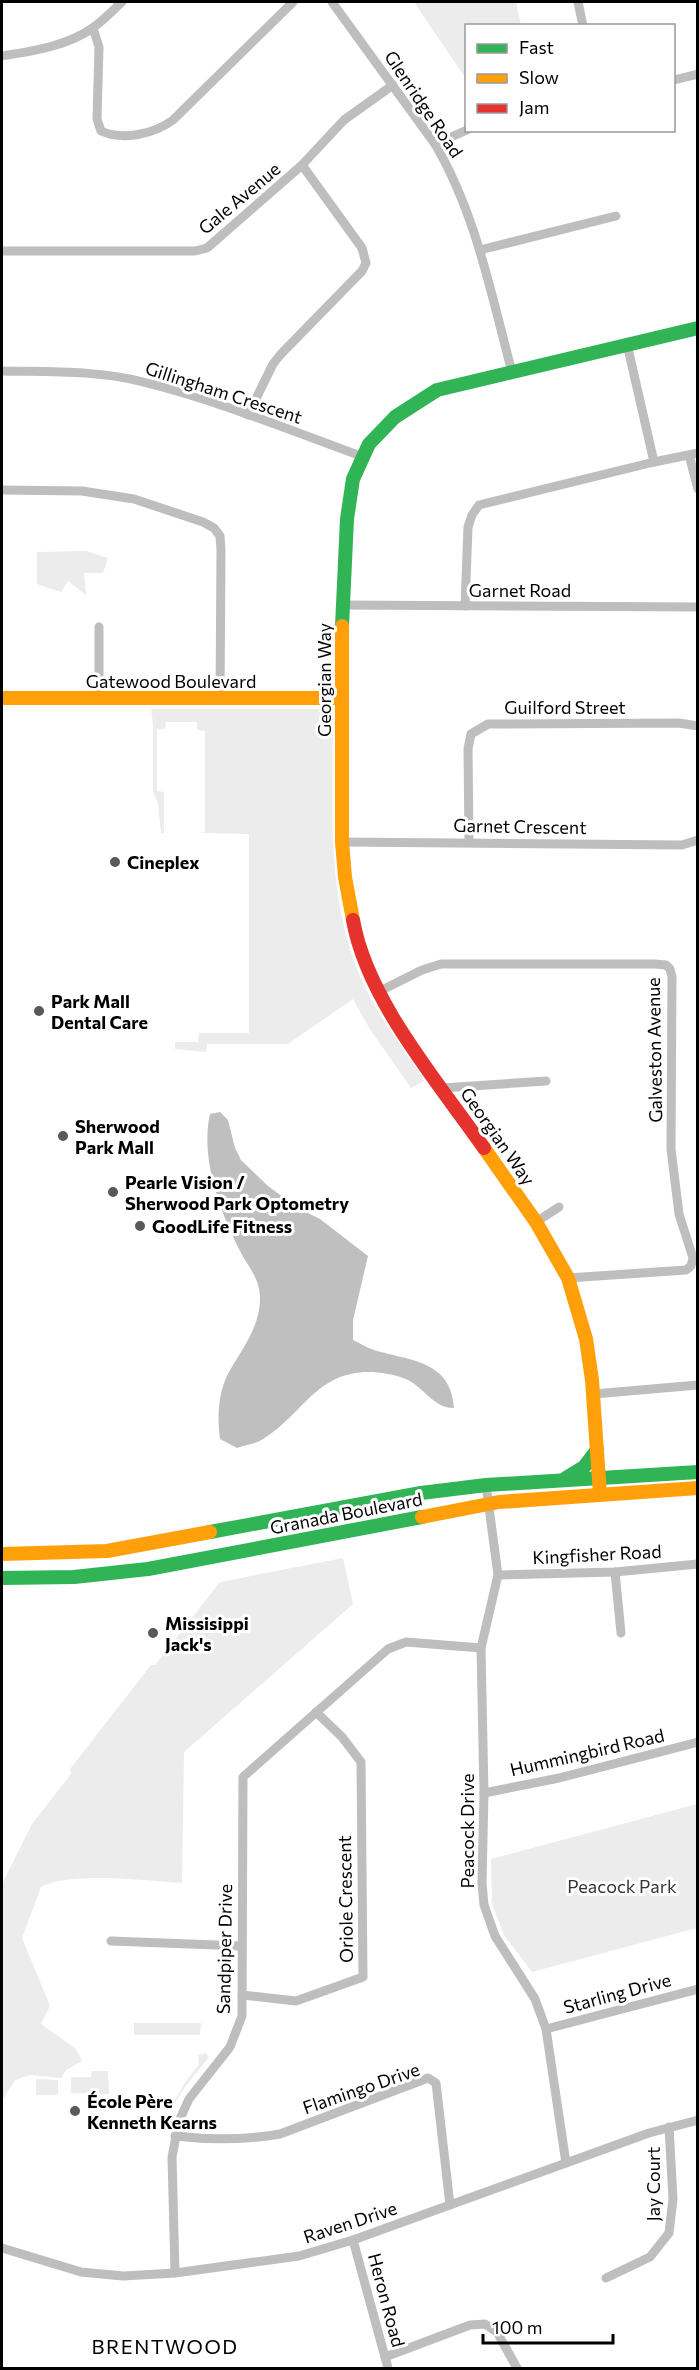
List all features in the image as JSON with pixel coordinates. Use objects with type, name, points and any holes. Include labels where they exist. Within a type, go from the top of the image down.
[{"type":"street","points":[[2,56],[38,50],[66,41],[93,28],[122,2]]},
{"type":"street","points":[[93,28],[99,47],[97,119],[101,130],[111,136],[147,133],[162,128],[173,120],[293,2]]},
{"type":"street","name":"Glenridge Road","points":[[332,2],[435,144],[454,178],[480,250],[512,372]]},
{"type":"street","points":[[578,2],[583,24]]},
{"type":"street","points":[[675,80],[698,74]]},
{"type":"street","name":"Gale Avenue","points":[[2,251],[195,251],[207,248],[302,165],[344,120],[393,85]]},
{"type":"street","points":[[435,144],[465,131]]},
{"type":"street","points":[[248,415],[273,364],[362,271],[366,263],[362,248],[302,165]]},
{"type":"street","points":[[480,250],[616,216]]},
{"type":"street","name":"Georgian Way","points":[[600,1494],[594,1394],[586,1339],[568,1278],[536,1222],[396,1023],[365,964],[354,928],[345,877],[342,842],[342,605],[347,511],[361,456],[380,431],[412,402],[437,390],[698,328]]},
{"type":"street","points":[[627,344],[654,462]]},
{"type":"street","name":"Gillingham Crescent","points":[[2,371],[83,373],[142,381],[248,415],[361,456]]},
{"type":"street","points":[[465,606],[468,527],[478,505],[693,454],[698,489]]},
{"type":"street","points":[[2,490],[82,491],[134,499],[203,522],[214,528],[220,536],[220,699]]},
{"type":"street","name":"Garnet Road","points":[[342,605],[698,607]]},
{"type":"street","points":[[99,627],[99,699]]},
{"type":"street","name":"Gatewood Boulevard","points":[[2,698],[341,698]]},
{"type":"street","name":"Guilford Street","points":[[469,842],[468,749],[471,734],[488,724],[679,723],[698,726]]},
{"type":"street","name":"Garnet Crescent","points":[[342,842],[682,845],[698,840]]},
{"type":"street","name":"Galveston Avenue","points":[[378,992],[422,970],[441,964],[655,964],[666,965],[670,969],[672,977],[671,1149],[680,1214],[693,1258],[691,1266],[686,1270],[568,1278]]},
{"type":"street","points":[[442,1088],[546,1081]]},
{"type":"street","points":[[536,1222],[559,1207]]},
{"type":"street","points":[[594,1394],[698,1385]]},
{"type":"street","points":[[597,1450],[602,1459],[613,1468],[636,1476]]},
{"type":"street","points":[[558,1481],[583,1470],[593,1459],[597,1450]]},
{"type":"street","name":"Granada Boulevard","points":[[2,1554],[107,1551],[421,1493],[486,1485],[698,1472]]},
{"type":"street","name":"Peacock Drive","points":[[486,1485],[498,1575],[481,1648],[484,1905],[495,1936],[535,1999],[546,2029],[566,2163]]},
{"type":"street","name":"Granada Boulevard","points":[[2,1578],[74,1577],[148,1569],[488,1504],[698,1488]]},
{"type":"street","name":"Kingfisher Road","points":[[498,1575],[615,1572],[698,1564]]},
{"type":"street","points":[[615,1572],[621,1633]]},
{"type":"street","name":"Sandpiper Drive","points":[[175,2273],[172,2157],[175,2136],[189,2099],[230,2047],[242,2016],[243,1777],[388,1649],[400,1643],[481,1648]]},
{"type":"street","name":"Oriole Crescent","points":[[242,1995],[296,2001],[363,1977],[361,1762],[342,1737],[316,1712]]},
{"type":"street","name":"Hummingbird Road","points":[[484,1792],[559,1778],[698,1742]]},
{"type":"street","points":[[111,1941],[242,1946]]},
{"type":"street","name":"Starling Drive","points":[[546,2029],[698,1989]]},
{"type":"street","name":"Flamingo Drive","points":[[175,2136],[207,2139],[260,2138],[280,2134],[428,2078],[436,2084],[450,2205]]},
{"type":"street","name":"Raven Drive","points":[[2,2248],[81,2272],[123,2276],[175,2273],[299,2256],[353,2240],[649,2133],[698,2120]]},
{"type":"street","name":"Jay Court","points":[[606,2278],[650,2258],[669,2233],[673,2199],[669,2127]]},
{"type":"street","name":"Heron Road","points":[[353,2240],[388,2368]]},
{"type":"street","points":[[385,2357],[470,2325],[485,2324],[497,2332],[517,2368]]},
{"type":"green space","points":[[414,2],[516,2],[521,24],[465,24],[465,78]]},
{"type":"green space","points":[[86,551],[108,558],[103,573],[84,573],[86,595],[68,581],[61,592],[37,584],[37,552]]},
{"type":"green space","points":[[151,709],[325,709],[331,713],[333,720],[334,855],[337,888],[351,953],[368,994],[424,1081],[411,1088],[369,1028],[353,999],[288,1044],[207,1044],[206,1052],[175,1049],[175,1042],[198,1042],[199,1033],[249,1033],[249,834],[199,833],[205,832],[205,731],[197,730],[197,722],[166,722],[165,729],[157,729],[157,791],[164,792],[164,833],[161,833],[158,804],[153,791]]},
{"type":"green space","points":[[343,1558],[353,1604],[184,1752],[182,1883],[90,1878],[54,1882],[41,1887],[22,1938],[50,2006],[41,2024],[76,2049],[82,2061],[66,2070],[61,2078],[30,2075],[15,2080],[2,2101],[2,1884],[32,1824],[71,1774],[70,1769],[151,1665],[155,1665],[220,1582]]},
{"type":"green space","name":"Peacock Park","points":[[697,1804],[697,1928],[532,1972],[504,1935],[492,1904],[491,1859]]},
{"type":"green space","points":[[134,2023],[201,2023],[200,2035],[134,2035]]},
{"type":"green space","points":[[206,2053],[209,2057],[168,2113],[184,2084],[199,2064],[198,2055]]},
{"type":"green space","points":[[92,2071],[108,2071],[109,2094],[71,2093],[71,2077],[91,2077]]},
{"type":"green space","points":[[36,2079],[58,2080],[58,2095],[36,2095]]},
{"type":"shaded area","points":[[220,1112],[228,1120],[235,1148],[241,1160],[268,1186],[298,1208],[320,1219],[368,1256],[353,1320],[353,1340],[374,1350],[426,1365],[437,1371],[451,1392],[454,1408],[441,1405],[414,1384],[400,1377],[373,1372],[354,1373],[324,1386],[277,1429],[260,1441],[237,1448],[220,1439],[219,1413],[225,1380],[258,1317],[260,1296],[255,1278],[225,1219],[210,1166],[208,1131],[210,1114]]},
{"type":"traffic: fast","points":[[342,626],[347,519],[353,479],[369,444],[395,417],[437,390],[698,328]]},
{"type":"traffic: fast","points":[[566,1478],[584,1467],[597,1450]]},
{"type":"traffic: fast","points":[[210,1532],[421,1493],[486,1485],[698,1472]]},
{"type":"traffic: fast","points":[[2,1578],[74,1577],[148,1569],[422,1517]]},
{"type":"traffic: slow","points":[[342,626],[342,842],[345,877],[353,920]]},
{"type":"traffic: slow","points":[[2,698],[341,698]]},
{"type":"traffic: slow","points":[[484,1148],[536,1222],[568,1278],[586,1339],[592,1380],[600,1494]]},
{"type":"traffic: slow","points":[[422,1517],[499,1502],[698,1488]]},
{"type":"traffic: slow","points":[[2,1554],[107,1551],[210,1532]]},
{"type":"traffic: jam","points":[[353,920],[361,950],[388,1010],[426,1068],[484,1148]]},
{"type":"place","name":"Cineplex","points":[[115,862]]},
{"type":"place","name":"Park Mall Dental Care","points":[[39,1011]]},
{"type":"place","name":"Sherwood Park Mall","points":[[63,1136]]},
{"type":"place","name":"Pearle Vision / Sherwood Park Optometry","points":[[113,1192]]},
{"type":"place","name":"GoodLife Fitness","points":[[140,1226]]},
{"type":"place","name":"Missisippi Jack's","points":[[153,1633]]},
{"type":"place","name":"École Père Kenneth Kearns","points":[[75,2111]]},
{"type":"district","name":"BRENTWOOD","points":[[165,2346]]}]
